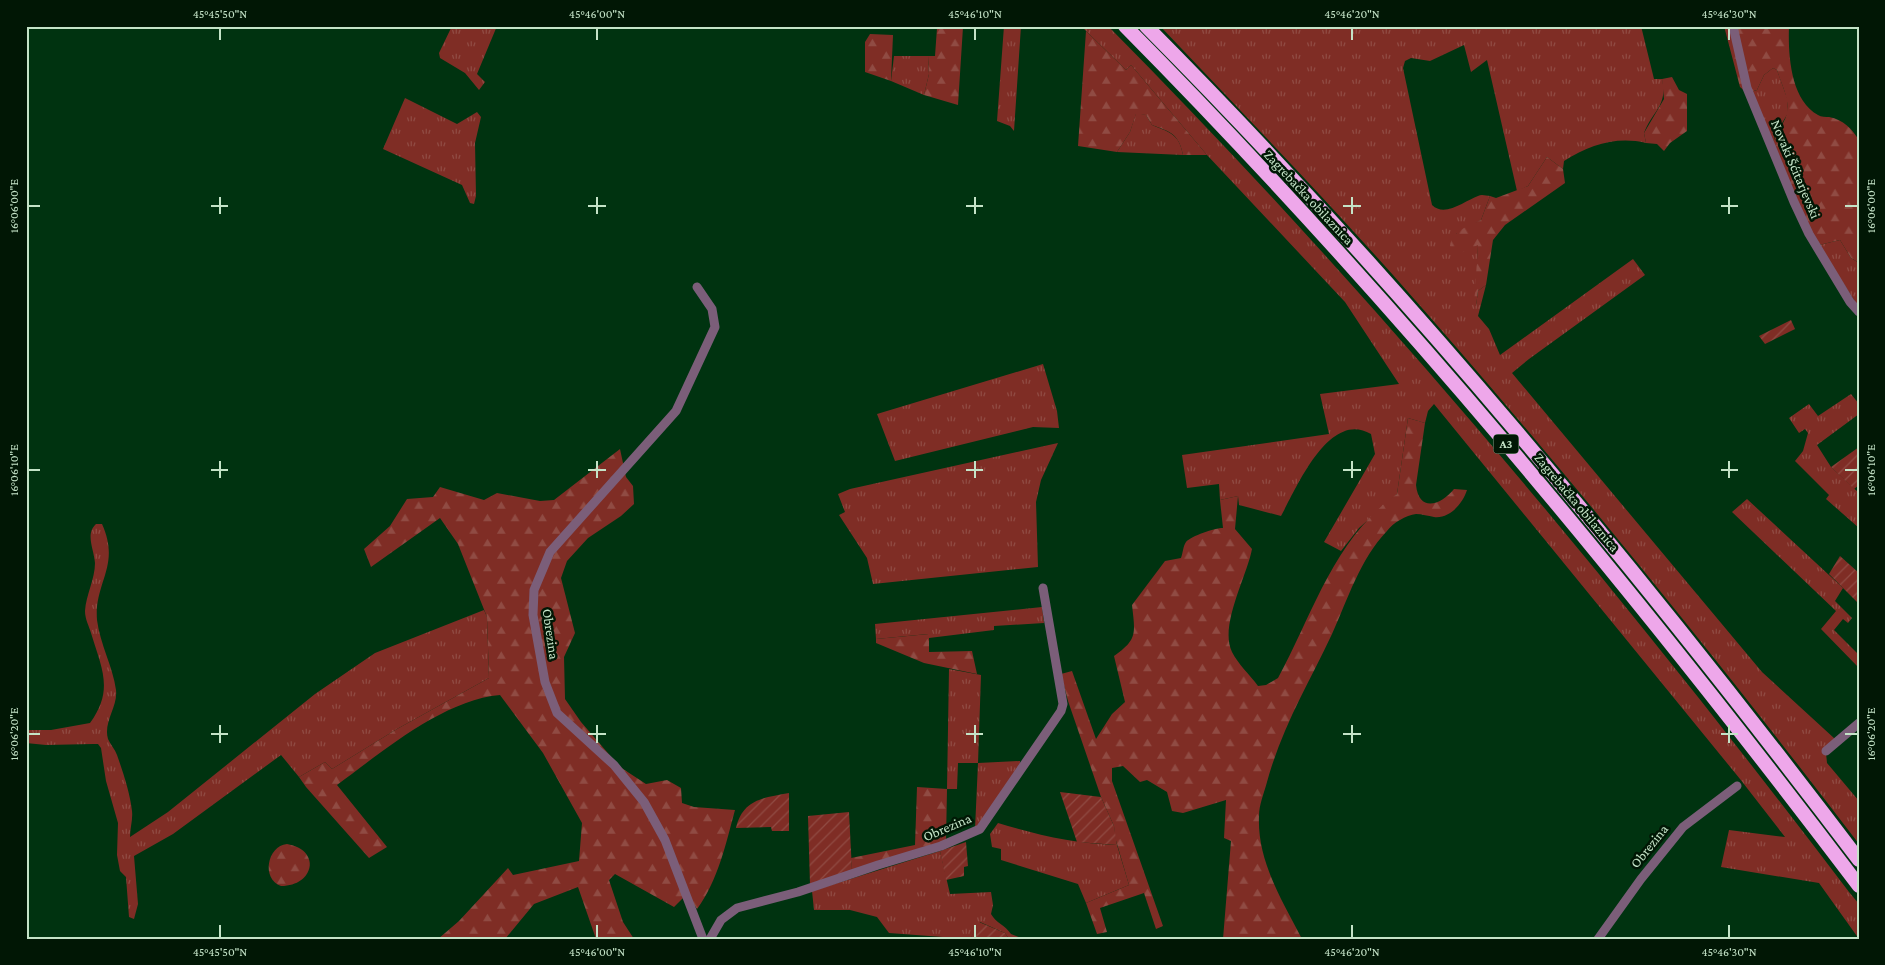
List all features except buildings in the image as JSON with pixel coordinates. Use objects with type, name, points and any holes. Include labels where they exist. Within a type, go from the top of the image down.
[{"type":"highway","name":"Zagrebačka obilaznica","points":[[1125,26],[1337,250],[1460,389],[1558,504],[1682,658],[1859,886]]},
{"type":"highway","name":"Zagrebačka obilaznica","points":[[1146,26],[1272,158],[1470,378],[1638,579],[1859,860]]},
{"type":"street","name":"Novaki Šćitarjevski","points":[[1733,26],[1747,88],[1794,202],[1809,234],[1850,302],[1859,312]]},
{"type":"street","name":"Obrezina","points":[[697,287],[712,309],[714,327],[676,411],[550,552],[534,590],[533,615],[545,682],[557,713],[614,765],[644,802],[666,840],[703,939]]},
{"type":"street","name":"Obrezina","points":[[710,939],[720,920],[737,908],[798,892],[941,846],[980,829],[1032,755],[1061,711],[1063,704],[1043,588]]},
{"type":"street","points":[[1826,751],[1859,723]]},
{"type":"street","name":"Obrezina","points":[[1598,939],[1641,878],[1683,827],[1737,786]]},
{"type":"green space","points":[[452,26],[497,26],[477,74],[485,82],[479,90],[465,73],[440,58],[439,53]]},
{"type":"green space","points":[[1004,26],[1021,26],[1014,131],[1010,126],[997,121]]},
{"type":"green space","points":[[1081,26],[1108,26],[1207,128],[1304,233],[1400,339],[1493,447],[1674,667],[1859,904],[1859,939],[1819,883],[1721,867],[1729,830],[1785,837],[1740,779],[1434,404],[1428,411],[1425,423],[1408,418],[1397,494],[1359,528],[1341,551],[1324,542],[1375,454],[1371,434],[1356,429],[1341,432],[1328,442],[1305,472],[1281,516],[1239,505],[1238,496],[1220,500],[1219,484],[1187,488],[1182,455],[1329,434],[1320,394],[1399,384],[1345,302],[1207,155],[1131,65],[1126,70]]},
{"type":"green space","points":[[1160,26],[1641,26],[1654,79],[1662,79],[1663,88],[1663,96],[1659,107],[1644,133],[1646,143],[1614,141],[1593,146],[1564,161],[1563,169],[1547,157],[1528,186],[1517,191],[1487,60],[1471,72],[1464,45],[1430,61],[1411,58],[1405,61],[1403,68],[1432,205],[1437,209],[1443,210],[1455,207],[1480,195],[1490,196],[1481,220],[1456,234],[1478,245],[1476,306],[1478,291],[1486,285],[1478,316],[1489,329],[1500,355],[1633,259],[1645,275],[1512,373],[1762,672],[1835,739],[1826,753],[1827,763],[1859,801],[1859,844],[1689,627],[1514,414],[1364,243]]},
{"type":"green space","points":[[1724,26],[1789,26],[1790,62],[1796,87],[1802,99],[1818,115],[1843,122],[1859,140],[1859,263],[1851,258],[1840,240],[1819,245],[1807,223],[1773,144],[1787,110],[1786,96],[1777,70],[1773,68],[1764,75],[1757,90],[1747,93],[1740,87]]},
{"type":"green space","points":[[963,27],[958,105],[924,95],[929,74],[928,56],[935,56],[937,28]]},
{"type":"green space","points":[[1086,31],[1126,70],[1131,65],[1207,155],[1183,155],[1179,142],[1173,135],[1152,125],[1146,115],[1136,114],[1130,132],[1117,152],[1078,146]]},
{"type":"green space","points":[[870,34],[893,35],[891,81],[865,72],[865,42]]},
{"type":"green space","points":[[894,56],[928,56],[929,74],[924,95],[891,81]]},
{"type":"green space","points":[[1773,68],[1777,70],[1787,98],[1788,113],[1775,135],[1773,144],[1751,92],[1757,90],[1764,75]]},
{"type":"green space","points":[[1672,77],[1679,90],[1687,94],[1687,131],[1670,143],[1664,151],[1657,144],[1646,143],[1644,133],[1664,99],[1662,79]]},
{"type":"green space","points":[[405,98],[457,124],[477,112],[481,117],[475,143],[476,196],[474,204],[470,203],[462,185],[383,149]]},
{"type":"green space","points":[[1136,113],[1146,115],[1152,125],[1173,135],[1179,143],[1183,155],[1117,152],[1130,132]]},
{"type":"green space","points":[[1547,157],[1563,169],[1565,183],[1505,225],[1493,240],[1486,285],[1478,291],[1476,306],[1474,306],[1478,245],[1456,255],[1450,246],[1451,241],[1461,230],[1481,220],[1490,196],[1496,198],[1528,186]]},
{"type":"green space","points":[[1840,240],[1851,258],[1859,263],[1859,308],[1819,245]]},
{"type":"green space","points":[[1791,320],[1795,329],[1765,344],[1759,336]]},
{"type":"green space","points":[[1043,364],[1057,411],[1059,428],[1033,427],[895,461],[877,414]]},
{"type":"green space","points":[[1851,394],[1859,404],[1859,414],[1817,445],[1831,467],[1859,493],[1859,528],[1826,499],[1829,495],[1795,461],[1803,451],[1808,433],[1805,429],[1799,433],[1789,418],[1809,404],[1818,416]]},
{"type":"green space","points":[[1408,418],[1425,423],[1416,485],[1421,500],[1426,503],[1437,502],[1449,495],[1454,489],[1467,490],[1459,505],[1450,513],[1440,517],[1416,514],[1400,520],[1390,528],[1369,554],[1296,706],[1273,762],[1261,803],[1259,833],[1266,864],[1272,880],[1302,939],[1223,939],[1231,841],[1224,838],[1226,800],[1183,813],[1172,811],[1167,792],[1147,780],[1140,782],[1123,766],[1112,768],[1112,781],[1163,926],[1156,929],[1144,893],[1100,908],[1107,932],[1097,934],[1086,903],[1129,885],[1115,837],[1114,826],[1101,797],[1068,701],[1061,674],[1072,671],[1096,739],[1112,714],[1125,702],[1114,656],[1127,645],[1133,635],[1132,605],[1165,561],[1181,558],[1186,542],[1203,533],[1223,528],[1220,500],[1238,496],[1235,529],[1252,549],[1231,615],[1229,641],[1232,652],[1258,686],[1266,685],[1278,678],[1327,578],[1341,555],[1356,533],[1375,512],[1397,494]]},
{"type":"green space","points":[[1058,443],[1041,480],[1036,502],[1038,567],[873,584],[867,558],[839,515],[845,512],[838,494],[850,489]]},
{"type":"green space","points":[[1859,447],[1859,485],[1854,489],[1831,467]]},
{"type":"green space","points":[[620,449],[626,477],[633,486],[634,504],[621,516],[588,538],[567,561],[561,578],[575,633],[564,657],[565,699],[581,722],[620,767],[646,784],[667,780],[681,788],[682,803],[694,807],[735,810],[716,874],[697,909],[687,894],[674,907],[615,874],[609,880],[623,922],[634,939],[596,939],[578,887],[534,904],[505,939],[438,939],[459,921],[508,868],[513,875],[579,861],[582,823],[543,753],[500,695],[478,699],[435,717],[393,743],[337,785],[387,847],[369,858],[306,787],[299,777],[325,762],[332,769],[397,729],[489,678],[487,617],[458,544],[440,518],[371,567],[364,549],[390,526],[407,499],[433,497],[440,487],[484,500],[497,493],[540,501],[554,500]]},
{"type":"green space","points":[[1747,499],[1843,588],[1835,601],[1852,618],[1848,623],[1843,619],[1834,630],[1859,655],[1859,668],[1821,629],[1836,611],[1732,512]]},
{"type":"green space","points":[[96,524],[102,524],[109,551],[106,574],[97,607],[99,629],[116,690],[107,733],[108,739],[117,755],[130,797],[132,814],[130,837],[168,812],[315,694],[375,653],[484,610],[487,617],[489,678],[397,729],[332,769],[325,762],[299,777],[281,755],[173,834],[134,856],[138,904],[134,919],[129,917],[126,877],[120,871],[117,855],[118,823],[106,781],[101,748],[98,744],[46,745],[26,743],[26,730],[51,730],[90,723],[102,700],[104,679],[85,611],[95,569],[91,532]]},
{"type":"green space","points":[[1840,556],[1859,573],[1859,604],[1829,574]]},
{"type":"green space","points":[[1042,607],[1044,623],[994,626],[994,630],[929,638],[928,634],[876,639],[875,624]]},
{"type":"green space","points":[[929,634],[929,652],[972,651],[977,674],[924,663],[876,643],[876,639]]},
{"type":"green space","points":[[949,669],[981,675],[978,763],[958,763],[957,789],[947,789]]},
{"type":"green space","points":[[1020,761],[1020,768],[975,829],[978,763]]},
{"type":"green space","points":[[917,787],[947,789],[946,841],[852,871],[851,858],[915,845]]},
{"type":"green space","points":[[1060,792],[1101,797],[1114,826],[1117,845],[1077,842]]},
{"type":"green space","points":[[789,793],[789,831],[772,831],[771,827],[736,828],[739,818],[755,801]]},
{"type":"green space","points":[[849,812],[852,871],[810,885],[808,816]]},
{"type":"green space","points":[[998,823],[1057,838],[1117,845],[1129,885],[1086,903],[1078,884],[1001,860],[1001,849],[992,847],[990,834]]},
{"type":"green space","points":[[966,842],[968,866],[964,867],[964,876],[946,880],[940,851]]},
{"type":"green space","points":[[287,844],[305,853],[310,867],[307,874],[301,880],[281,886],[271,877],[269,863],[275,850]]},
{"type":"green space","points":[[940,851],[950,894],[991,892],[993,905],[991,914],[993,917],[1011,934],[1024,939],[1009,939],[1005,933],[980,922],[970,939],[889,933],[877,917],[850,910],[814,910],[812,891]]},
{"type":"green space","points":[[979,922],[1005,933],[1009,939],[970,939]]}]
